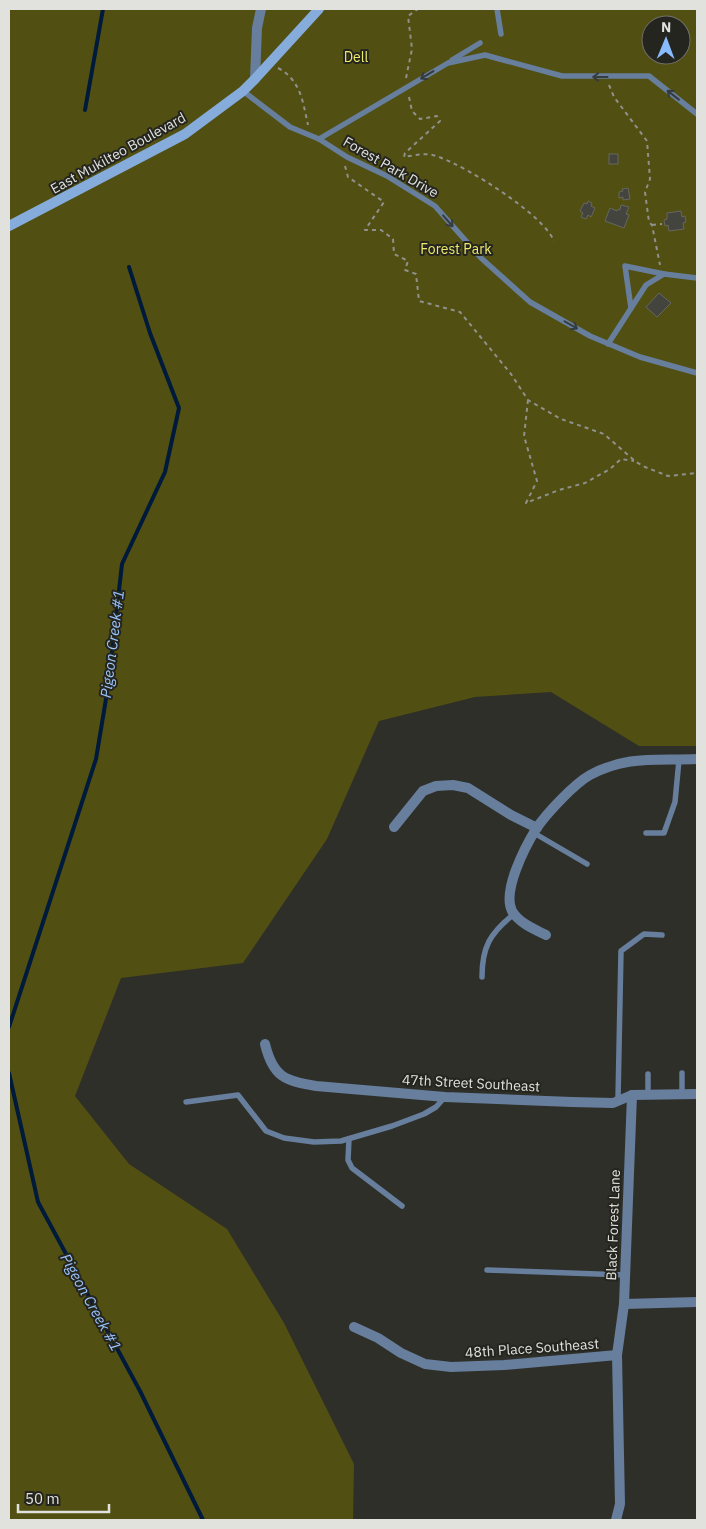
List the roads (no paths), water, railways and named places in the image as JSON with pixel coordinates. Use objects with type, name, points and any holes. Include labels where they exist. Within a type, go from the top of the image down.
[{"type":"main road","name":"East Mukilteo Boulevard","points":[[9,226],[185,134],[243,91],[319,9]]},
{"type":"street","points":[[255,79],[261,9]]},
{"type":"street","points":[[546,935],[517,918],[511,909],[510,894],[518,866],[535,831],[562,799],[588,776],[617,764],[642,759],[697,760]]},
{"type":"street","points":[[394,827],[423,791],[436,786],[453,785],[468,788],[535,831]]},
{"type":"street","name":"47th Street Southeast","points":[[265,1044],[269,1060],[276,1071],[298,1083],[316,1086],[445,1097],[605,1102],[613,1102],[632,1095],[697,1094]]},
{"type":"street","name":"Black Forest Lane","points":[[617,1355],[624,1304],[632,1095]]},
{"type":"street","points":[[624,1304],[697,1302]]},
{"type":"street","name":"48th Place Southeast","points":[[354,1327],[425,1364],[451,1367],[504,1365],[617,1355],[620,1504],[616,1520]]},
{"type":"lane","points":[[498,9],[501,34]]},
{"type":"lane","points":[[320,139],[480,43]]},
{"type":"lane","points":[[448,62],[485,56],[562,76],[649,76],[697,114]]},
{"type":"lane","name":"Forest Park Drive","points":[[243,91],[290,127],[320,139],[347,156],[387,176],[435,206],[481,258],[530,302],[608,344],[640,357],[697,373]]},
{"type":"lane","points":[[631,308],[626,266],[664,274],[697,278]]},
{"type":"lane","points":[[608,344],[646,285],[664,274]]},
{"type":"lane","points":[[646,833],[664,833],[675,802],[679,760]]},
{"type":"lane","points":[[535,831],[586,864]]},
{"type":"lane","points":[[482,977],[482,958],[489,941],[503,923],[514,914]]},
{"type":"lane","points":[[618,1099],[621,951],[644,934],[662,935]]},
{"type":"lane","points":[[682,1073],[682,1094]]},
{"type":"lane","points":[[648,1074],[648,1095]]},
{"type":"lane","points":[[186,1102],[238,1095],[266,1131],[284,1138],[314,1142],[349,1139],[424,1114],[436,1107],[445,1097]]},
{"type":"lane","points":[[349,1139],[348,1160],[352,1168],[402,1206]]},
{"type":"lane","points":[[487,1270],[625,1275]]},
{"type":"waterway","name":"Pigeon Creek #1","points":[[85,110],[103,9]]},
{"type":"waterway","name":"Pigeon Creek #1","points":[[9,1027],[96,759],[108,687],[122,564],[165,472],[179,408],[150,333],[129,267]]},
{"type":"waterway","name":"Pigeon Creek #1","points":[[9,1073],[38,1202],[140,1391],[203,1520]]},
{"type":"park label","name":"Dell","points":[[356,57]]},
{"type":"park label","name":"Forest Park","points":[[456,249]]}]
